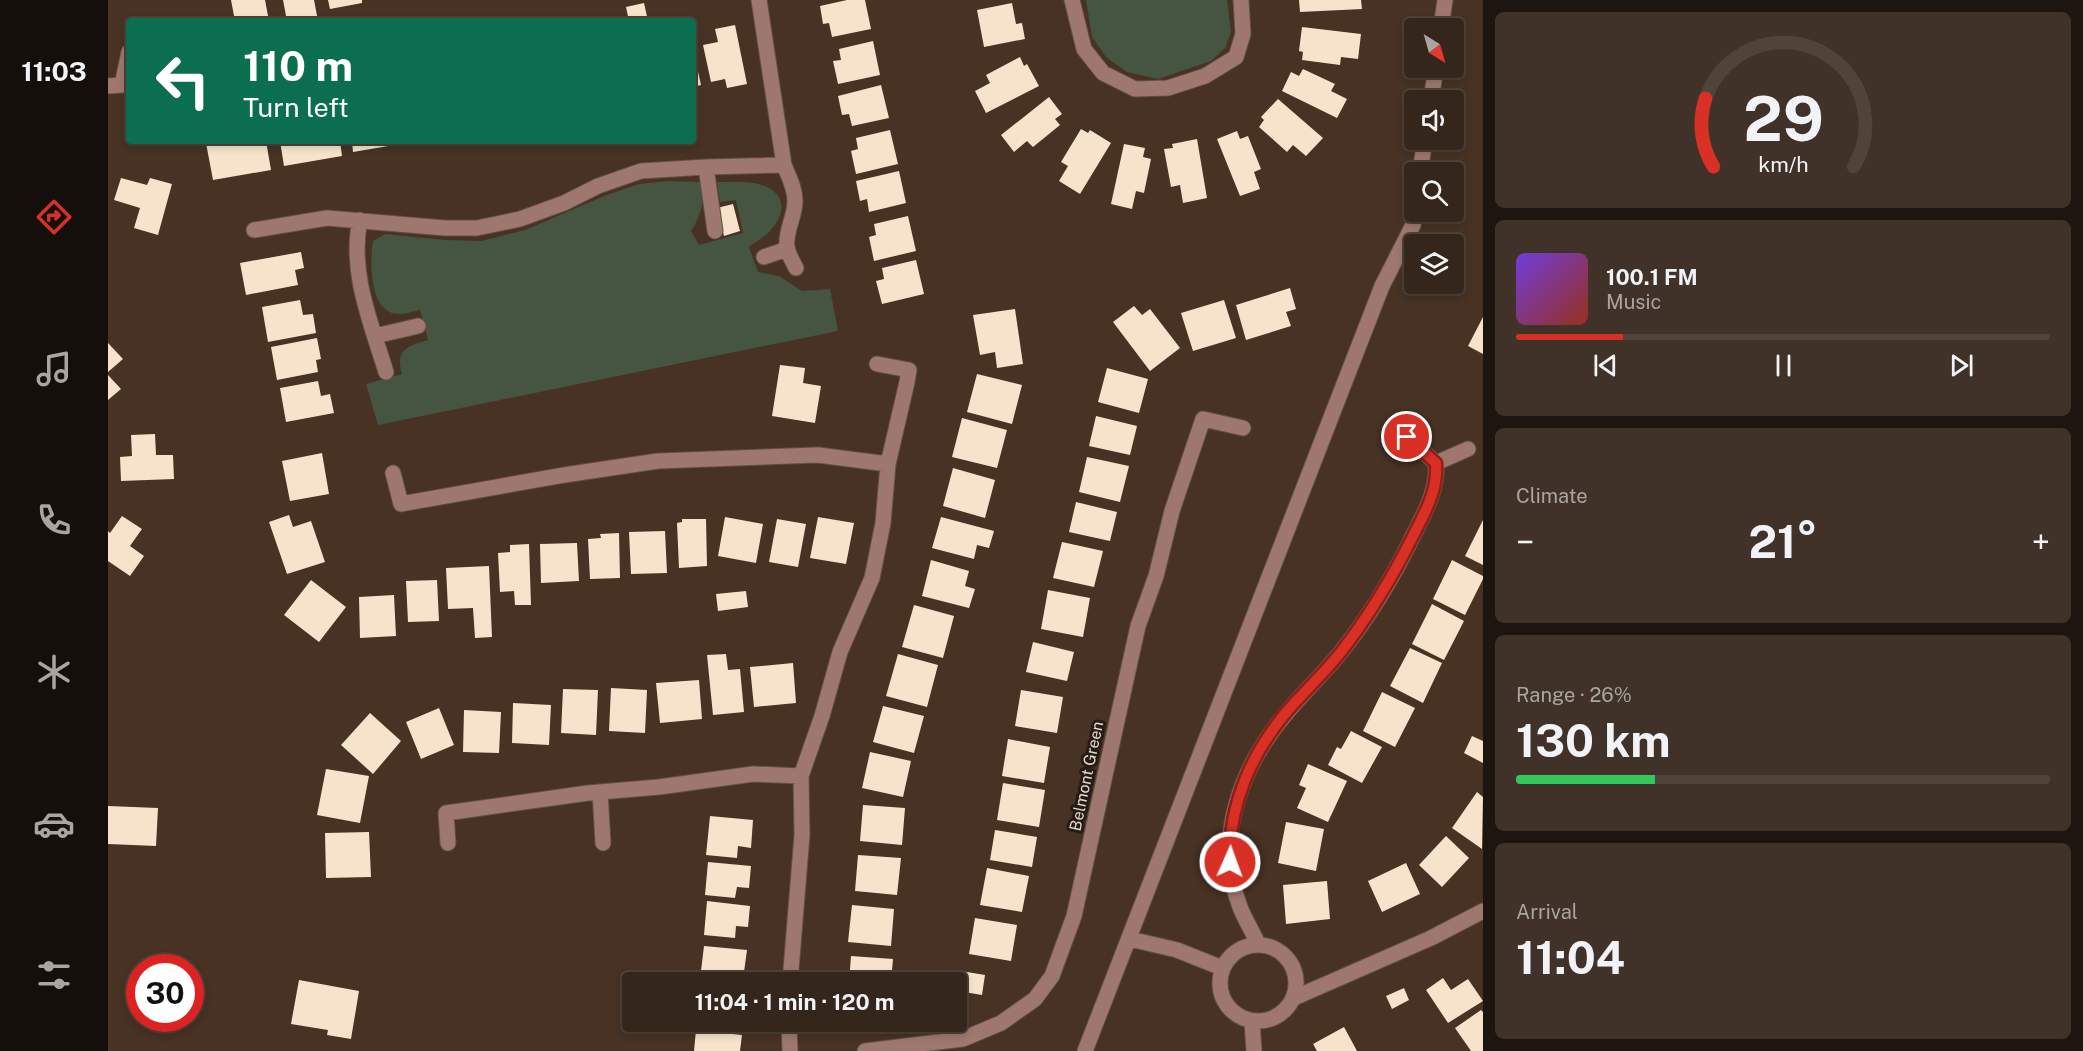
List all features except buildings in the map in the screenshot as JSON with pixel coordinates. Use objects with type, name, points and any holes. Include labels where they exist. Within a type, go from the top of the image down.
[{"type":"street","points":[[759,0],[784,165],[793,186],[795,201],[787,249],[796,268]]},
{"type":"street","points":[[1071,0],[1084,49],[1103,73],[1135,88],[1168,88],[1205,76],[1236,57],[1242,34],[1241,0]]},
{"type":"street","points":[[1442,18],[1445,0]]},
{"type":"street","points":[[108,86],[123,85],[126,68]]},
{"type":"street","points":[[254,230],[327,218],[445,228],[477,228],[520,219],[564,203],[598,186],[641,171],[784,165]]},
{"type":"street","points":[[706,167],[715,231]]},
{"type":"street","points":[[360,220],[356,239],[357,267],[362,295],[386,372]]},
{"type":"street","points":[[1085,1051],[1382,286],[1413,222]]},
{"type":"street","points":[[764,257],[787,249]]},
{"type":"street","points":[[375,336],[418,326]]},
{"type":"street","points":[[791,972],[802,835],[801,776],[822,716],[840,652],[872,578],[883,523],[888,464],[909,370],[878,364]]},
{"type":"street","name":"Belmont Green","points":[[865,1051],[964,1045],[1035,999],[1052,975],[1074,916],[1138,626],[1156,576],[1172,511],[1203,419],[1243,428]]},
{"type":"street","points":[[1258,944],[1240,908],[1230,862],[1229,841],[1239,793],[1264,743],[1288,710],[1341,651],[1397,568],[1434,493],[1437,477],[1436,463],[1407,437]]},
{"type":"street","points":[[1436,463],[1467,449]]},
{"type":"street","points":[[393,474],[401,504],[658,461],[818,454],[888,464]]},
{"type":"street","points":[[448,843],[446,813],[753,774],[801,776]]},
{"type":"street","points":[[600,792],[603,843]]},
{"type":"street","points":[[1294,998],[1482,913]]},
{"type":"street","points":[[1130,939],[1177,950],[1222,968]]},
{"type":"street","points":[[1258,944],[1271,946],[1282,952],[1295,973],[1294,998],[1277,1017],[1265,1021],[1241,1018],[1224,1002],[1220,991],[1222,968],[1236,950],[1258,944]]},
{"type":"street","points":[[1252,1021],[1254,1051]]},
{"type":"street","points":[[789,1032],[790,1051]]},
{"type":"green space","points":[[1086,0],[1227,0],[1231,32],[1225,48],[1211,61],[1158,79],[1127,72],[1106,57],[1092,37]]},
{"type":"green space","points":[[668,181],[702,182],[701,208],[691,231],[699,245],[743,233],[736,200],[720,202],[717,182],[754,183],[772,190],[781,202],[779,217],[768,233],[749,247],[758,272],[779,276],[802,291],[830,289],[838,331],[378,425],[366,384],[402,374],[400,359],[404,350],[428,340],[420,310],[395,314],[384,308],[379,301],[373,282],[371,260],[373,241],[385,234],[481,241],[525,230],[604,196],[639,184]]},
{"type":"route","points":[[1230,862],[1229,841],[1235,808],[1246,775],[1264,743],[1288,710],[1341,651],[1397,568],[1434,493],[1437,477],[1436,463],[1407,437]]}]
